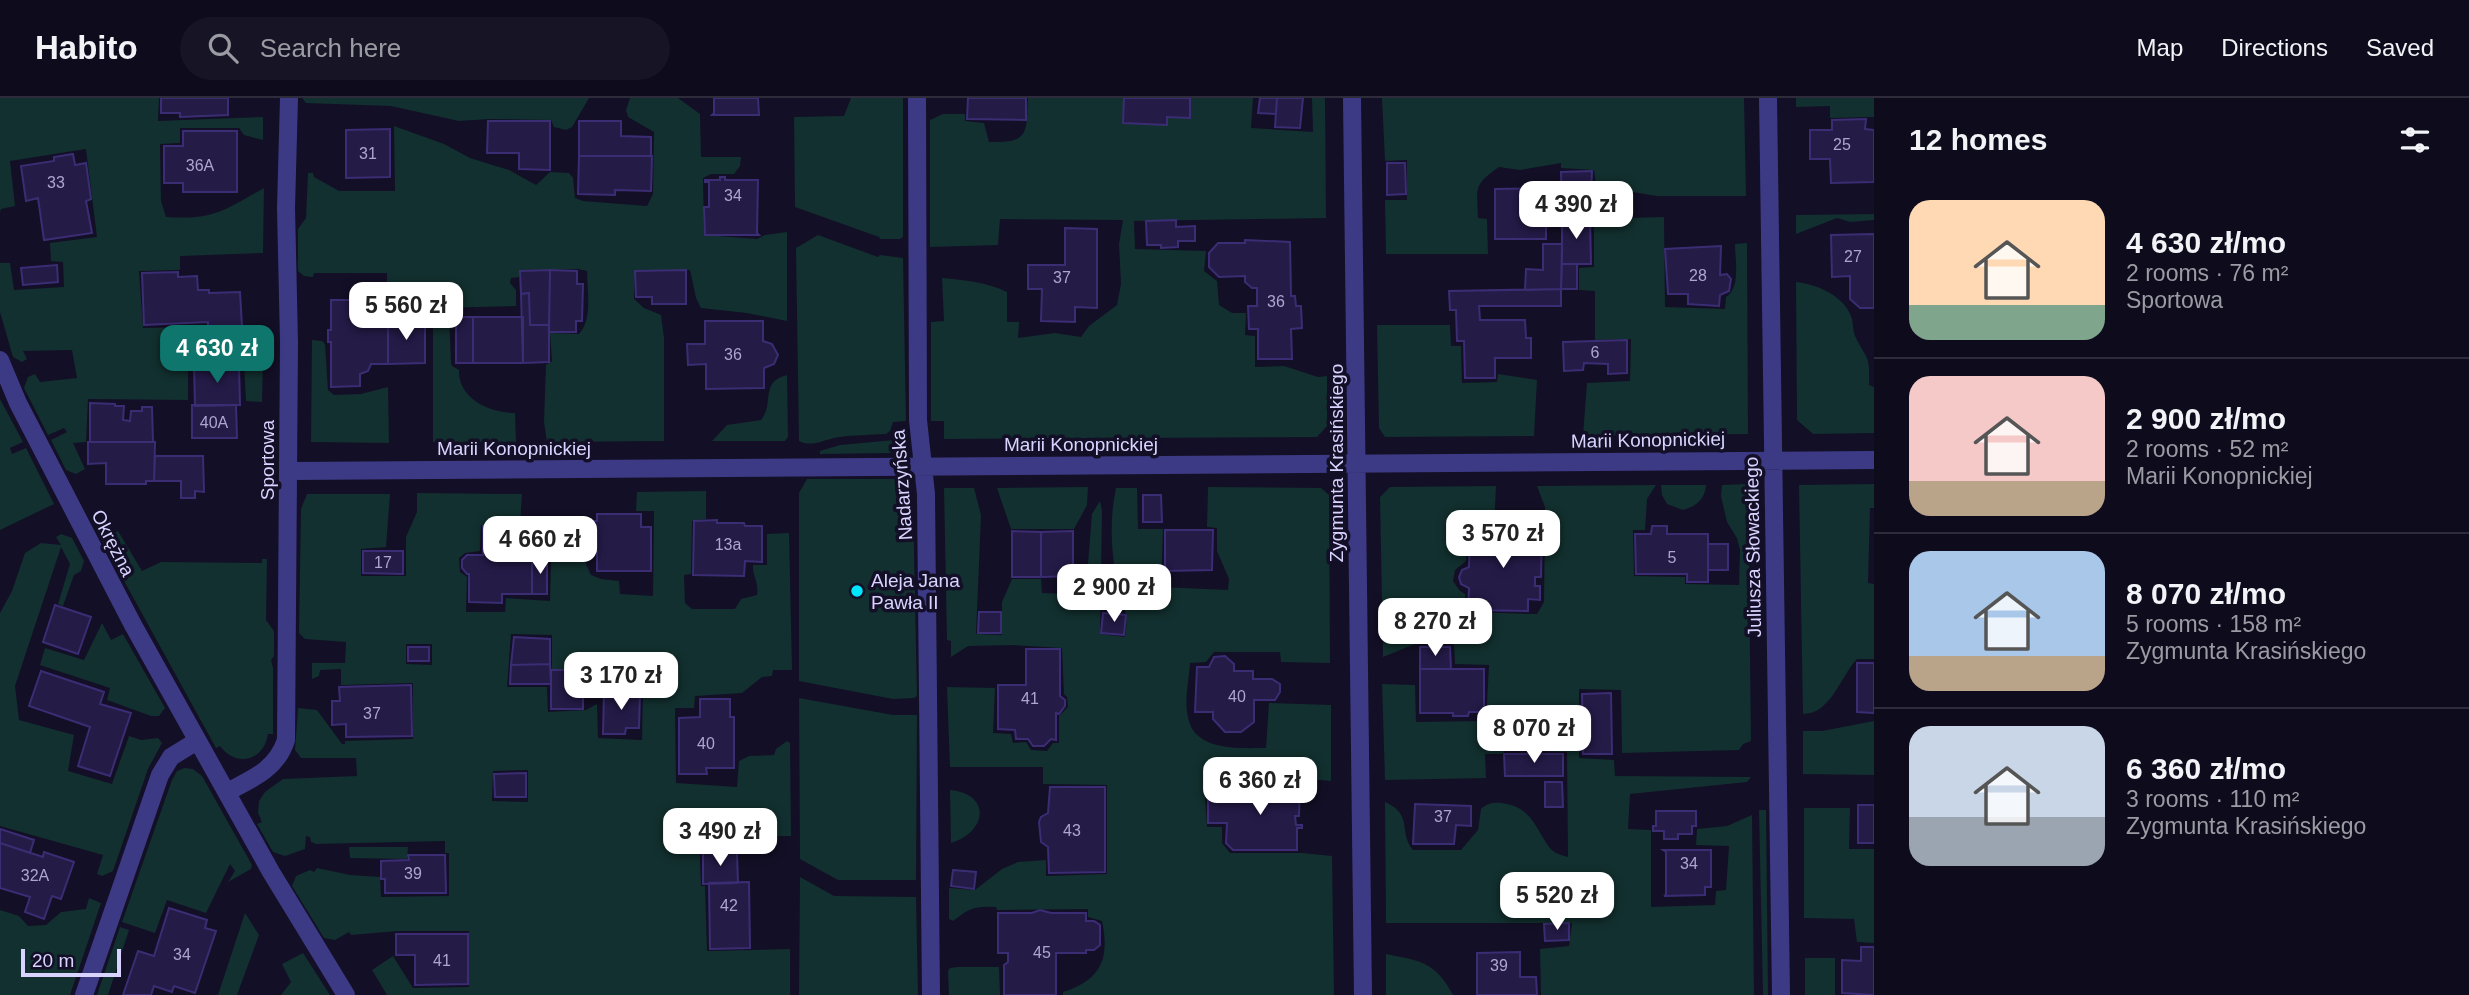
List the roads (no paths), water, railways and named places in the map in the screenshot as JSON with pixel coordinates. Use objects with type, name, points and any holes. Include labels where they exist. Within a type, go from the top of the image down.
[{"type":"street","name":"Sportowa","points":[[227,792],[271,767],[281,754],[286,740],[289,342],[286,208],[289,98]]},
{"type":"street","name":"Nadarzyńska","points":[[917,98],[918,421],[926,495],[931,995]]},
{"type":"street","name":"Zygmunta Krasińskiego","points":[[1352,98],[1363,995]]},
{"type":"street","name":"Juliusza Słowackiego","points":[[1768,98],[1781,995]]},
{"type":"street","name":"Okrężna","points":[[0,360],[18,404],[105,573],[273,875],[346,995]]},
{"type":"street","name":"Marii Konopnickiej","points":[[289,471],[1874,460]]},
{"type":"street","points":[[84,995],[160,775],[171,757],[197,741]]},
{"type":"place","name":"Aleja Jana Pawła II","points":[[857,591]]}]
